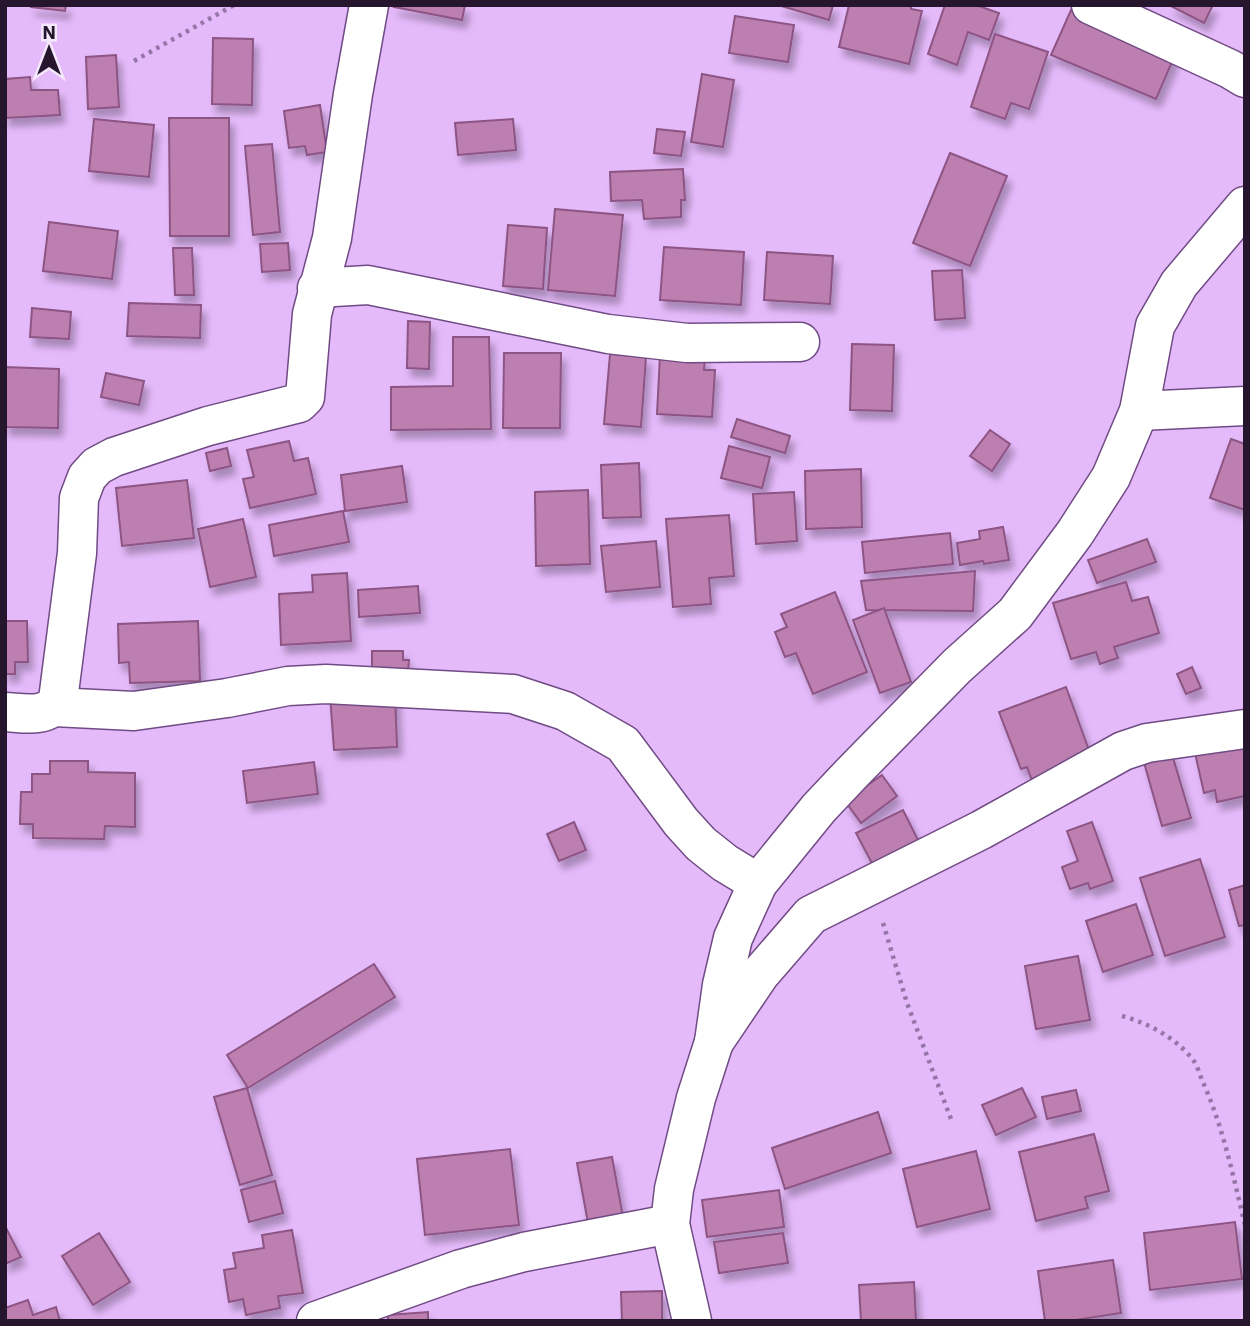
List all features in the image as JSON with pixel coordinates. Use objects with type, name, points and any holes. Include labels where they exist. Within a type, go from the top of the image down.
[{"type":"street","points":[[54,707],[60,690],[77,553],[79,498],[86,477],[97,466],[114,457],[208,426],[299,403],[305,397],[312,314],[332,238],[369,5]]},
{"type":"street","points":[[1091,5],[1245,78]]},
{"type":"street","points":[[692,1321],[670,1224],[674,1189],[714,1042],[722,985],[733,938],[758,883],[819,808],[852,773],[957,666],[1015,614],[1075,533],[1111,477],[1139,411],[1155,326],[1179,284],[1245,206]]},
{"type":"street","points":[[317,288],[368,285],[608,334],[687,343],[800,342]]},
{"type":"street","points":[[1139,411],[1245,406]]},
{"type":"street","points":[[5,712],[40,713],[54,707],[134,711],[288,686],[326,684],[513,694],[565,710],[623,744],[681,822],[701,844],[725,863],[758,883]]},
{"type":"street","points":[[714,1042],[760,974],[811,915],[981,830],[1123,751],[1147,743],[1245,729]]},
{"type":"street","points":[[316,1321],[461,1269],[524,1252],[670,1224]]},
{"type":"path","points":[[134,61],[234,5]]},
{"type":"path","points":[[873,885],[906,1003],[951,1119]]},
{"type":"path","points":[[1122,1016],[1153,1027],[1171,1038],[1192,1058],[1212,1101],[1245,1225]]},
{"type":"building","points":[[31,5],[66,5],[65,11]]},
{"type":"building","points":[[465,5],[462,20],[394,7]]},
{"type":"building","points":[[778,5],[833,5],[829,20]]},
{"type":"building","points":[[849,5],[911,5],[911,9],[922,11],[909,64],[839,47]]},
{"type":"building","points":[[945,5],[976,5],[999,13],[989,40],[968,32],[957,65],[928,54]]},
{"type":"building","points":[[1169,5],[1213,5],[1204,23]]},
{"type":"building","points":[[1071,10],[1175,55],[1156,99],[1051,55]]},
{"type":"building","points":[[735,16],[794,25],[788,62],[729,53]]},
{"type":"building","points":[[995,34],[1048,52],[1029,109],[1011,103],[1005,119],[971,107]]},
{"type":"building","points":[[213,38],[253,39],[252,105],[212,104]]},
{"type":"building","points":[[116,55],[119,107],[88,109],[86,57]]},
{"type":"building","points":[[702,74],[734,80],[723,147],[691,142]]},
{"type":"building","points":[[30,77],[31,90],[58,90],[60,115],[5,118],[5,79]]},
{"type":"building","points":[[320,105],[327,152],[307,155],[305,146],[289,148],[284,111]]},
{"type":"building","points":[[169,118],[229,118],[229,236],[170,236]]},
{"type":"building","points":[[94,119],[154,125],[149,177],[89,171]]},
{"type":"building","points":[[513,119],[516,150],[458,155],[455,123]]},
{"type":"building","points":[[657,129],[685,132],[681,156],[654,153]]},
{"type":"building","points":[[272,144],[280,232],[253,235],[245,146]]},
{"type":"building","points":[[950,153],[1007,176],[970,266],[913,243]]},
{"type":"building","points":[[683,169],[685,200],[681,200],[681,217],[644,219],[642,200],[611,201],[610,172]]},
{"type":"building","points":[[555,209],[623,215],[615,296],[548,290]]},
{"type":"building","points":[[49,222],[118,231],[112,279],[43,271]]},
{"type":"building","points":[[508,225],[547,228],[543,289],[503,286]]},
{"type":"building","points":[[288,243],[290,270],[262,272],[260,244]]},
{"type":"building","points":[[664,247],[744,252],[741,305],[660,300]]},
{"type":"building","points":[[173,248],[192,248],[194,295],[175,295]]},
{"type":"building","points":[[767,252],[833,256],[830,304],[764,300]]},
{"type":"building","points":[[962,270],[965,318],[935,320],[932,271]]},
{"type":"building","points":[[129,303],[201,305],[200,338],[127,336]]},
{"type":"building","points":[[32,308],[71,312],[69,339],[30,337]]},
{"type":"building","points":[[408,321],[430,322],[429,369],[407,368]]},
{"type":"building","points":[[453,337],[489,337],[491,429],[391,430],[391,387],[453,386]]},
{"type":"building","points":[[852,344],[894,345],[892,411],[850,410]]},
{"type":"building","points":[[504,353],[561,353],[560,428],[503,428]]},
{"type":"building","points":[[610,354],[646,357],[641,427],[604,424]]},
{"type":"building","points":[[660,355],[705,358],[704,370],[715,370],[712,417],[657,414]]},
{"type":"building","points":[[5,367],[59,369],[58,428],[5,427]]},
{"type":"building","points":[[106,373],[144,381],[139,405],[101,397]]},
{"type":"building","points":[[737,419],[790,436],[785,453],[731,437]]},
{"type":"building","points":[[990,430],[1010,444],[992,471],[970,456]]},
{"type":"building","points":[[1231,439],[1245,444],[1245,510],[1210,498]]},
{"type":"building","points":[[289,441],[294,461],[308,458],[316,494],[250,508],[243,479],[254,477],[247,450]]},
{"type":"building","points":[[729,446],[770,457],[762,488],[721,478]]},
{"type":"building","points":[[227,448],[231,466],[210,471],[206,453]]},
{"type":"building","points":[[639,463],[641,517],[603,518],[601,465]]},
{"type":"building","points":[[402,466],[407,502],[345,511],[341,475]]},
{"type":"building","points":[[861,469],[862,527],[806,529],[805,471]]},
{"type":"building","points":[[187,480],[194,538],[122,546],[116,488]]},
{"type":"building","points":[[588,490],[590,564],[536,566],[535,492]]},
{"type":"building","points":[[794,492],[797,541],[756,544],[753,494]]},
{"type":"building","points":[[343,511],[349,542],[274,556],[269,525]]},
{"type":"building","points":[[729,515],[734,576],[709,578],[711,604],[673,607],[666,519]]},
{"type":"building","points":[[243,519],[256,577],[210,587],[198,529]]},
{"type":"building","points":[[1003,527],[1009,560],[960,565],[957,543],[980,539],[979,531]]},
{"type":"building","points":[[950,533],[953,564],[865,573],[862,542]]},
{"type":"building","points":[[1147,539],[1156,562],[1097,583],[1088,560]]},
{"type":"building","points":[[656,541],[660,587],[606,592],[601,546]]},
{"type":"building","points":[[975,571],[973,611],[866,610],[861,581]]},
{"type":"building","points":[[347,573],[351,641],[281,645],[279,594],[313,592],[312,575]]},
{"type":"building","points":[[1126,582],[1132,601],[1148,597],[1159,633],[1114,647],[1118,658],[1100,664],[1096,652],[1071,659],[1053,603]]},
{"type":"building","points":[[418,586],[420,613],[359,617],[358,590]]},
{"type":"building","points":[[835,592],[867,672],[813,694],[796,653],[785,657],[775,632],[787,627],[781,614]]},
{"type":"building","points":[[884,608],[911,682],[880,693],[853,620]]},
{"type":"building","points":[[5,621],[27,621],[28,662],[15,662],[15,674],[5,674]]},
{"type":"building","points":[[198,621],[200,681],[130,683],[129,662],[119,663],[118,624]]},
{"type":"building","points":[[372,651],[403,651],[403,660],[409,660],[408,671],[372,676]]},
{"type":"building","points":[[1192,667],[1201,688],[1186,694],[1177,674]]},
{"type":"building","points":[[1066,687],[1094,764],[1034,786],[1027,767],[1021,769],[999,712]]},
{"type":"building","points":[[395,691],[397,747],[334,750],[330,695]]},
{"type":"building","points":[[1245,741],[1245,796],[1217,802],[1215,790],[1204,793],[1195,753]]},
{"type":"building","points":[[1171,751],[1191,818],[1162,826],[1143,759]]},
{"type":"building","points":[[50,761],[88,761],[88,772],[135,773],[135,827],[105,826],[104,839],[33,838],[33,824],[20,824],[21,792],[32,792],[32,774],[50,774]]},
{"type":"building","points":[[314,762],[318,794],[247,803],[243,771]]},
{"type":"building","points":[[882,775],[897,796],[861,823],[845,801]]},
{"type":"building","points":[[903,810],[922,848],[876,871],[856,833]]},
{"type":"building","points":[[574,822],[586,850],[559,861],[547,834]]},
{"type":"building","points":[[1092,822],[1113,881],[1090,889],[1088,883],[1070,889],[1062,867],[1078,861],[1067,831]]},
{"type":"building","points":[[1200,859],[1225,937],[1165,956],[1140,878]]},
{"type":"building","points":[[1245,885],[1245,925],[1239,926],[1229,890]]},
{"type":"building","points":[[1136,904],[1153,955],[1103,972],[1086,921]]},
{"type":"building","points":[[1078,956],[1090,1020],[1036,1029],[1025,966]]},
{"type":"building","points":[[374,964],[395,997],[248,1088],[227,1055]]},
{"type":"building","points":[[247,1088],[272,1175],[240,1185],[214,1097]]},
{"type":"building","points":[[1022,1088],[1036,1117],[996,1135],[982,1105]]},
{"type":"building","points":[[1076,1090],[1081,1111],[1047,1119],[1042,1097]]},
{"type":"building","points":[[878,1112],[891,1153],[785,1189],[772,1148]]},
{"type":"building","points":[[1094,1134],[1109,1191],[1085,1197],[1088,1208],[1036,1221],[1019,1152]]},
{"type":"building","points":[[510,1149],[519,1225],[425,1235],[417,1159]]},
{"type":"building","points":[[976,1151],[990,1209],[917,1227],[903,1169]]},
{"type":"building","points":[[612,1157],[623,1217],[588,1223],[577,1163]]},
{"type":"building","points":[[275,1181],[283,1213],[249,1222],[241,1190]]},
{"type":"building","points":[[779,1190],[784,1227],[707,1237],[702,1200]]},
{"type":"building","points":[[1235,1222],[1242,1279],[1150,1290],[1144,1233]]},
{"type":"building","points":[[5,1226],[21,1257],[5,1264]]},
{"type":"building","points":[[292,1230],[303,1293],[278,1296],[280,1308],[246,1315],[243,1299],[229,1302],[224,1270],[236,1268],[233,1253],[264,1248],[262,1235]]},
{"type":"building","points":[[99,1233],[130,1282],[93,1305],[62,1256]]},
{"type":"building","points":[[783,1233],[788,1263],[719,1273],[714,1242]]},
{"type":"building","points":[[1113,1260],[1121,1313],[1069,1321],[1045,1321],[1038,1271]]},
{"type":"building","points":[[914,1282],[916,1321],[861,1321],[859,1285]]},
{"type":"building","points":[[662,1291],[662,1321],[622,1321],[621,1292]]},
{"type":"building","points":[[28,1300],[33,1315],[56,1307],[60,1321],[5,1321],[5,1308]]},
{"type":"building","points":[[428,1312],[428,1321],[388,1321],[388,1315]]}]
